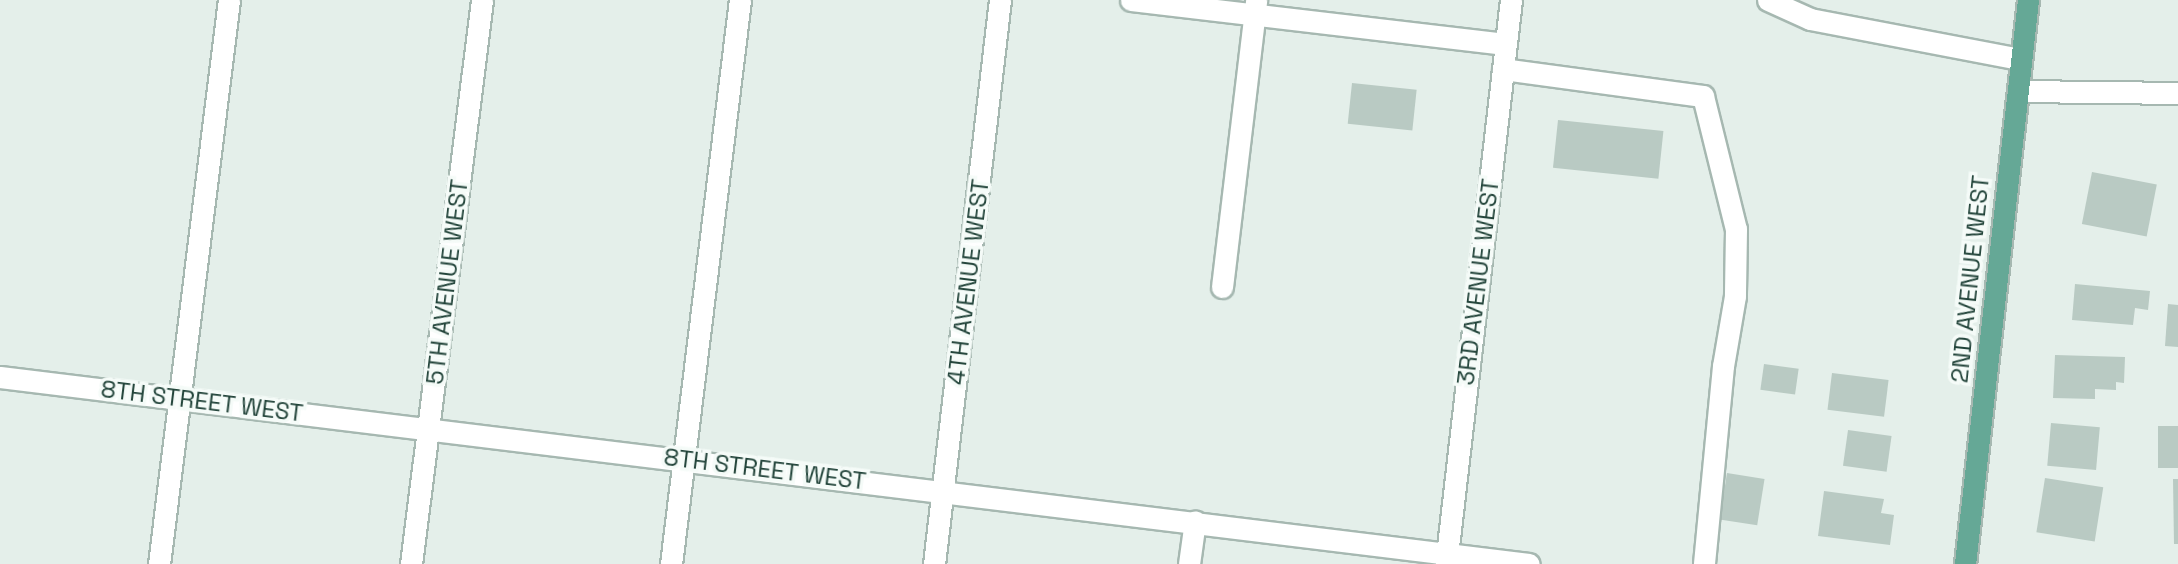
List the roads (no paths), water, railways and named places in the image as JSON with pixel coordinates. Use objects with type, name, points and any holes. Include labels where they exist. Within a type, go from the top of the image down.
[{"type":"main road","name":"2ND AVENUE WEST","points":[[1965,564],[2028,0]]},
{"type":"street","points":[[159,564],[229,0]]},
{"type":"street","name":"5TH AVENUE WEST","points":[[411,564],[482,0]]},
{"type":"street","points":[[671,564],[740,0]]},
{"type":"street","name":"4TH AVENUE WEST","points":[[934,564],[1000,0]]},
{"type":"street","points":[[1131,0],[1255,8],[1505,44]]},
{"type":"street","name":"3RD AVENUE WEST","points":[[1446,559],[1511,0]]},
{"type":"street","points":[[1768,0],[1810,19],[2020,59]]},
{"type":"street","points":[[1222,288],[1255,8]]},
{"type":"street","points":[[1503,69],[1703,96],[1736,229],[1735,296],[1723,366],[1704,564]]},
{"type":"street","points":[[2018,91],[2178,93]]},
{"type":"street","name":"8TH STREET WEST","points":[[0,377],[1195,521],[1446,559],[1529,564]]},
{"type":"street","points":[[1189,564],[1195,521]]}]
